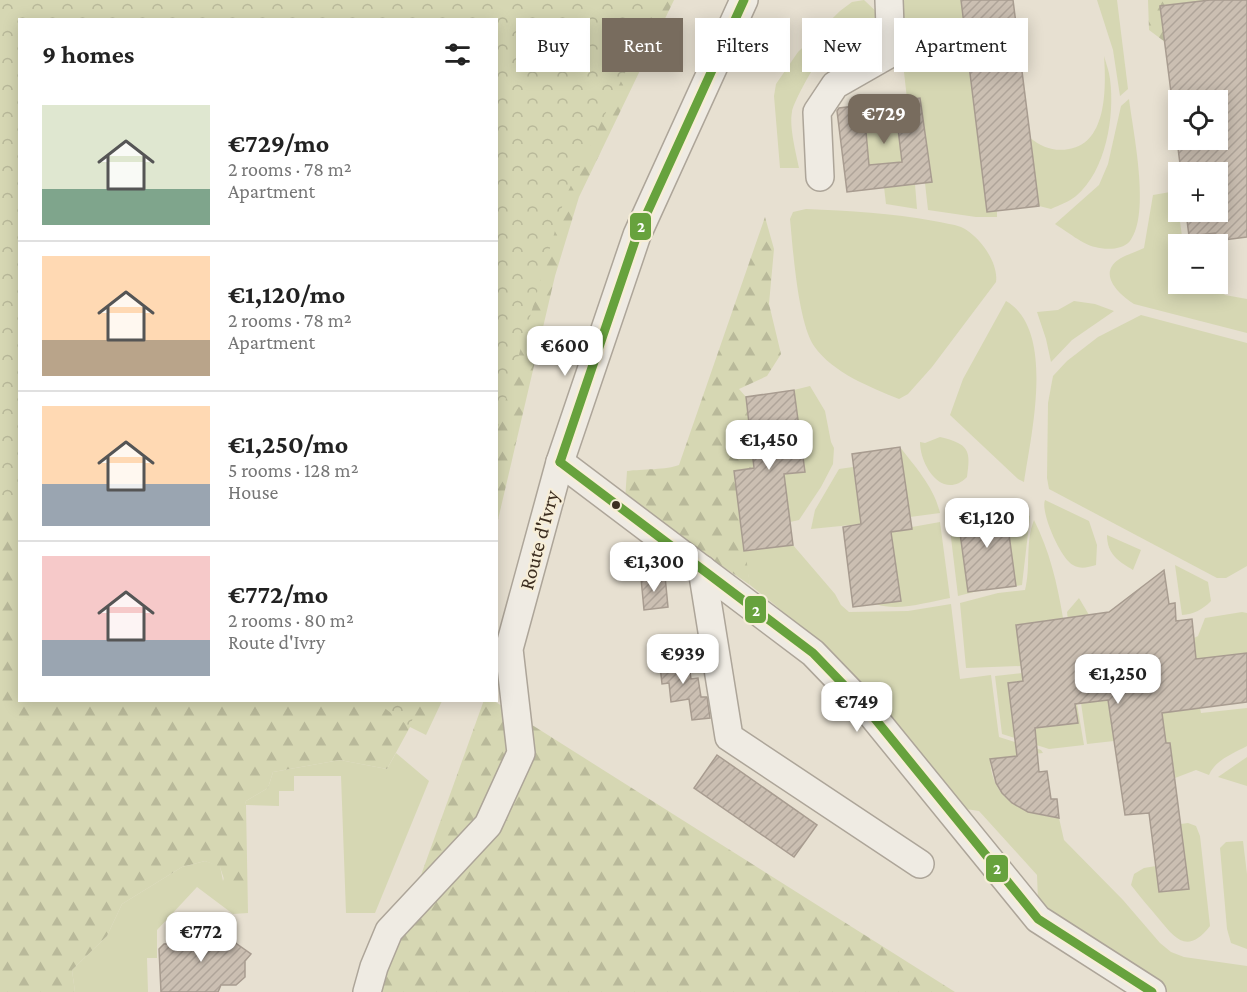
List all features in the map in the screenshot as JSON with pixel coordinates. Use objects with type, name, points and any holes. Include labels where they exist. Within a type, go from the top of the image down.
[{"type":"street","name":"Route d'Ivry","points":[[366,992],[389,931],[488,825],[522,753],[509,649],[560,462],[637,235],[744,0]]},
{"type":"street","points":[[820,177],[817,112],[835,85],[891,53],[889,0]]},
{"type":"street","points":[[560,462],[813,653],[867,709],[1038,919],[1152,992]]},
{"type":"street","points":[[702,569],[729,736],[920,864]]},
{"type":"green space","points":[[0,0],[660,0],[651,18],[602,18],[602,72],[625,72],[564,200],[498,427],[498,18],[18,18],[18,502],[0,506]]},
{"type":"green space","points":[[392,0],[674,0],[665,18],[602,18],[602,72],[639,72],[579,197],[555,276],[498,520],[498,18],[486,18]]},
{"type":"green space","points":[[864,0],[883,18],[886,35],[882,33],[882,18],[833,18],[852,2]]},
{"type":"green space","points":[[896,0],[961,0],[963,18],[898,18]]},
{"type":"green space","points":[[1097,0],[1117,0],[1128,89],[1120,96],[1113,50]]},
{"type":"green space","points":[[1148,0],[1210,0],[1161,6],[1165,42],[1149,30]]},
{"type":"green space","points":[[802,48],[802,72],[811,72],[795,104],[791,118],[799,168],[780,168],[774,96],[776,84],[784,72],[790,72],[790,64]]},
{"type":"green space","points":[[1104,56],[1110,79],[1111,109],[1106,142],[1095,172],[1076,196],[1067,202],[1051,209],[1039,206],[1030,138],[1048,148],[1064,150],[1082,144],[1091,136],[1098,125],[1102,111],[1105,82]]},
{"type":"green space","points":[[904,72],[970,72],[987,212],[997,211],[997,217],[976,217],[928,210],[925,183],[932,181],[920,98],[907,99]]},
{"type":"green space","points":[[1129,99],[1139,172],[1139,212],[1136,228],[1127,244],[1109,249],[1099,248],[1086,244],[1055,224],[1099,185],[1108,164],[1121,106]]},
{"type":"green space","points":[[898,129],[902,162],[869,165],[866,132]]},
{"type":"green space","points":[[915,184],[917,209],[886,204],[884,187]]},
{"type":"green space","points":[[1168,192],[1168,222],[1180,222],[1182,234],[1168,234],[1168,294],[1224,294],[1247,299],[1247,333],[1134,304],[1113,285],[1110,278],[1112,266],[1121,258],[1144,248],[1153,195]]},
{"type":"green space","points":[[806,209],[886,214],[955,225],[974,236],[991,258],[996,282],[932,367],[908,394],[899,399],[864,384],[831,364],[814,346],[808,335],[797,285],[790,219],[793,212]]},
{"type":"green space","points":[[765,217],[774,249],[769,304],[781,354],[767,376],[739,389],[746,397],[754,468],[734,471],[750,585],[625,500],[627,471],[661,469],[679,465]]},
{"type":"green space","points":[[18,239],[18,702],[442,702],[426,735],[410,727],[387,769],[340,760],[273,772],[268,788],[246,801],[244,882],[238,889],[229,894],[220,867],[205,861],[182,867],[122,904],[107,936],[72,970],[75,992],[0,992],[0,268]]},
{"type":"green space","points":[[1006,301],[1021,315],[1031,335],[1036,358],[1035,411],[1024,482],[1018,479],[950,415],[963,379]]},
{"type":"green space","points":[[1074,301],[1095,304],[1114,311],[1072,340],[1051,362],[1037,312],[1058,310]]},
{"type":"green space","points":[[1141,315],[1247,343],[1247,566],[1226,578],[1217,578],[1049,489],[1047,478],[1048,403],[1053,376],[1067,361],[1098,337]]},
{"type":"green space","points":[[810,386],[825,411],[834,448],[833,464],[799,520],[790,522],[784,474],[805,472],[794,390]]},
{"type":"green space","points":[[940,437],[957,442],[966,449],[968,454],[967,477],[958,483],[950,485],[934,478],[924,461],[920,442],[925,443]]},
{"type":"green space","points":[[900,447],[929,486],[940,513],[910,517]]},
{"type":"green space","points":[[853,467],[861,524],[811,529],[815,510],[839,469]]},
{"type":"green space","points":[[1045,500],[1089,521],[1097,545],[1096,565],[1084,568],[1068,561],[1048,524]]},
{"type":"green space","points":[[1005,505],[1017,506],[1030,516],[1022,585],[1016,586]]},
{"type":"green space","points":[[959,520],[968,592],[982,590],[958,596],[949,521]]},
{"type":"green space","points":[[1034,520],[1052,568],[1063,618],[1016,625],[1021,666],[966,668],[960,603],[998,593],[1025,590],[1031,528]]},
{"type":"green space","points":[[940,522],[950,598],[903,607],[876,604],[901,601],[891,532]]},
{"type":"green space","points":[[1107,535],[1141,550],[1133,570],[1111,552]]},
{"type":"green space","points":[[793,545],[849,612],[908,611],[951,604],[960,679],[991,675],[999,737],[1041,750],[1043,753],[990,759],[992,773],[1003,795],[1022,809],[1059,818],[1064,840],[1171,952],[1184,957],[1247,966],[1247,992],[1164,992],[1146,983],[1038,900],[1037,875],[979,811],[959,808],[845,668],[750,585],[744,551]]},
{"type":"green space","points":[[1175,565],[1208,582],[1211,601],[1198,611],[1182,615]]},
{"type":"green space","points":[[1079,598],[1089,615],[1092,645],[1071,647],[1067,612]]},
{"type":"green space","points":[[1247,613],[1247,653],[1196,659],[1194,638],[1198,636],[1205,618]]},
{"type":"green space","points":[[1022,673],[1023,681],[1008,683],[1014,731],[1077,723],[1075,704],[1077,704],[1084,745],[1049,749],[1002,734],[995,676]]},
{"type":"green space","points":[[1108,700],[1114,741],[1087,744],[1081,703]]},
{"type":"green space","points":[[376,702],[418,702],[410,727]]},
{"type":"green space","points":[[483,702],[496,702],[955,992],[379,992]]},
{"type":"green space","points":[[1200,708],[1201,713],[1247,708],[1247,746],[1220,761],[1209,775],[1196,770],[1175,778],[1170,743],[1166,743],[1162,713]]},
{"type":"green space","points":[[396,753],[429,781],[375,913],[346,913],[341,776],[294,776],[294,791],[279,791],[279,806],[246,805],[248,913],[233,914],[197,887],[157,930],[157,958],[147,958],[148,992],[75,992],[72,970],[107,936],[122,904],[182,867],[205,861],[220,866],[223,881],[246,801],[268,788],[273,772],[340,760],[387,769]]},
{"type":"green space","points":[[1247,757],[1247,786],[1218,777]]},
{"type":"green space","points":[[1188,823],[1196,826],[1200,836],[1210,926],[1202,935],[1189,942],[1171,933],[1131,885],[1134,874],[1144,868],[1156,866],[1159,892],[1189,889],[1181,824]]},
{"type":"green space","points":[[1243,841],[1247,874],[1247,949],[1231,943],[1227,929],[1220,848],[1226,842]]},
{"type":"building","points":[[961,0],[1013,0],[1015,18],[963,18]]},
{"type":"building","points":[[1210,0],[1247,0],[1247,237],[1228,239],[1228,234],[1189,234],[1187,222],[1228,222],[1228,162],[1180,162],[1178,150],[1228,150],[1228,90],[1171,90],[1160,6]]},
{"type":"building","points":[[970,72],[1022,72],[1039,206],[987,212]]},
{"type":"building","points":[[920,98],[932,182],[847,192],[837,111],[839,108]],"holes":[[[898,129],[902,162],[869,165],[866,132]]]},
{"type":"building","points":[[794,390],[805,472],[784,474],[793,545],[744,551],[734,471],[754,468],[746,397]]},
{"type":"building","points":[[900,447],[912,529],[891,532],[901,601],[853,607],[843,527],[861,524],[852,454]]},
{"type":"building","points":[[1005,505],[1016,586],[968,592],[957,511]]},
{"type":"building","points":[[1164,570],[1169,604],[1175,603],[1176,621],[1192,619],[1196,659],[1247,653],[1247,702],[1162,713],[1166,743],[1170,743],[1189,889],[1159,892],[1149,813],[1125,815],[1108,700],[1075,704],[1078,723],[1035,728],[1039,772],[1047,771],[1051,799],[1057,799],[1059,818],[1028,812],[1012,803],[996,783],[990,759],[1017,756],[1008,683],[1023,681],[1016,625],[1109,612]]},
{"type":"building","points":[[665,576],[668,607],[644,610],[641,578]]},
{"type":"building","points":[[682,653],[684,666],[689,665],[691,679],[698,678],[701,697],[707,697],[710,718],[692,720],[689,699],[671,702],[669,683],[662,684],[659,656]]},
{"type":"building","points":[[717,755],[817,825],[794,857],[694,788]]},
{"type":"building","points":[[222,931],[223,942],[234,942],[251,954],[245,961],[245,977],[236,985],[221,985],[218,992],[161,992],[159,949],[164,944],[179,943],[179,933]]},
{"type":"transit line","name":"2","points":[[560,462],[637,235],[744,0]]},
{"type":"transit line","name":"2","points":[[560,462],[813,653],[867,709],[1038,919],[1152,992]]}]
